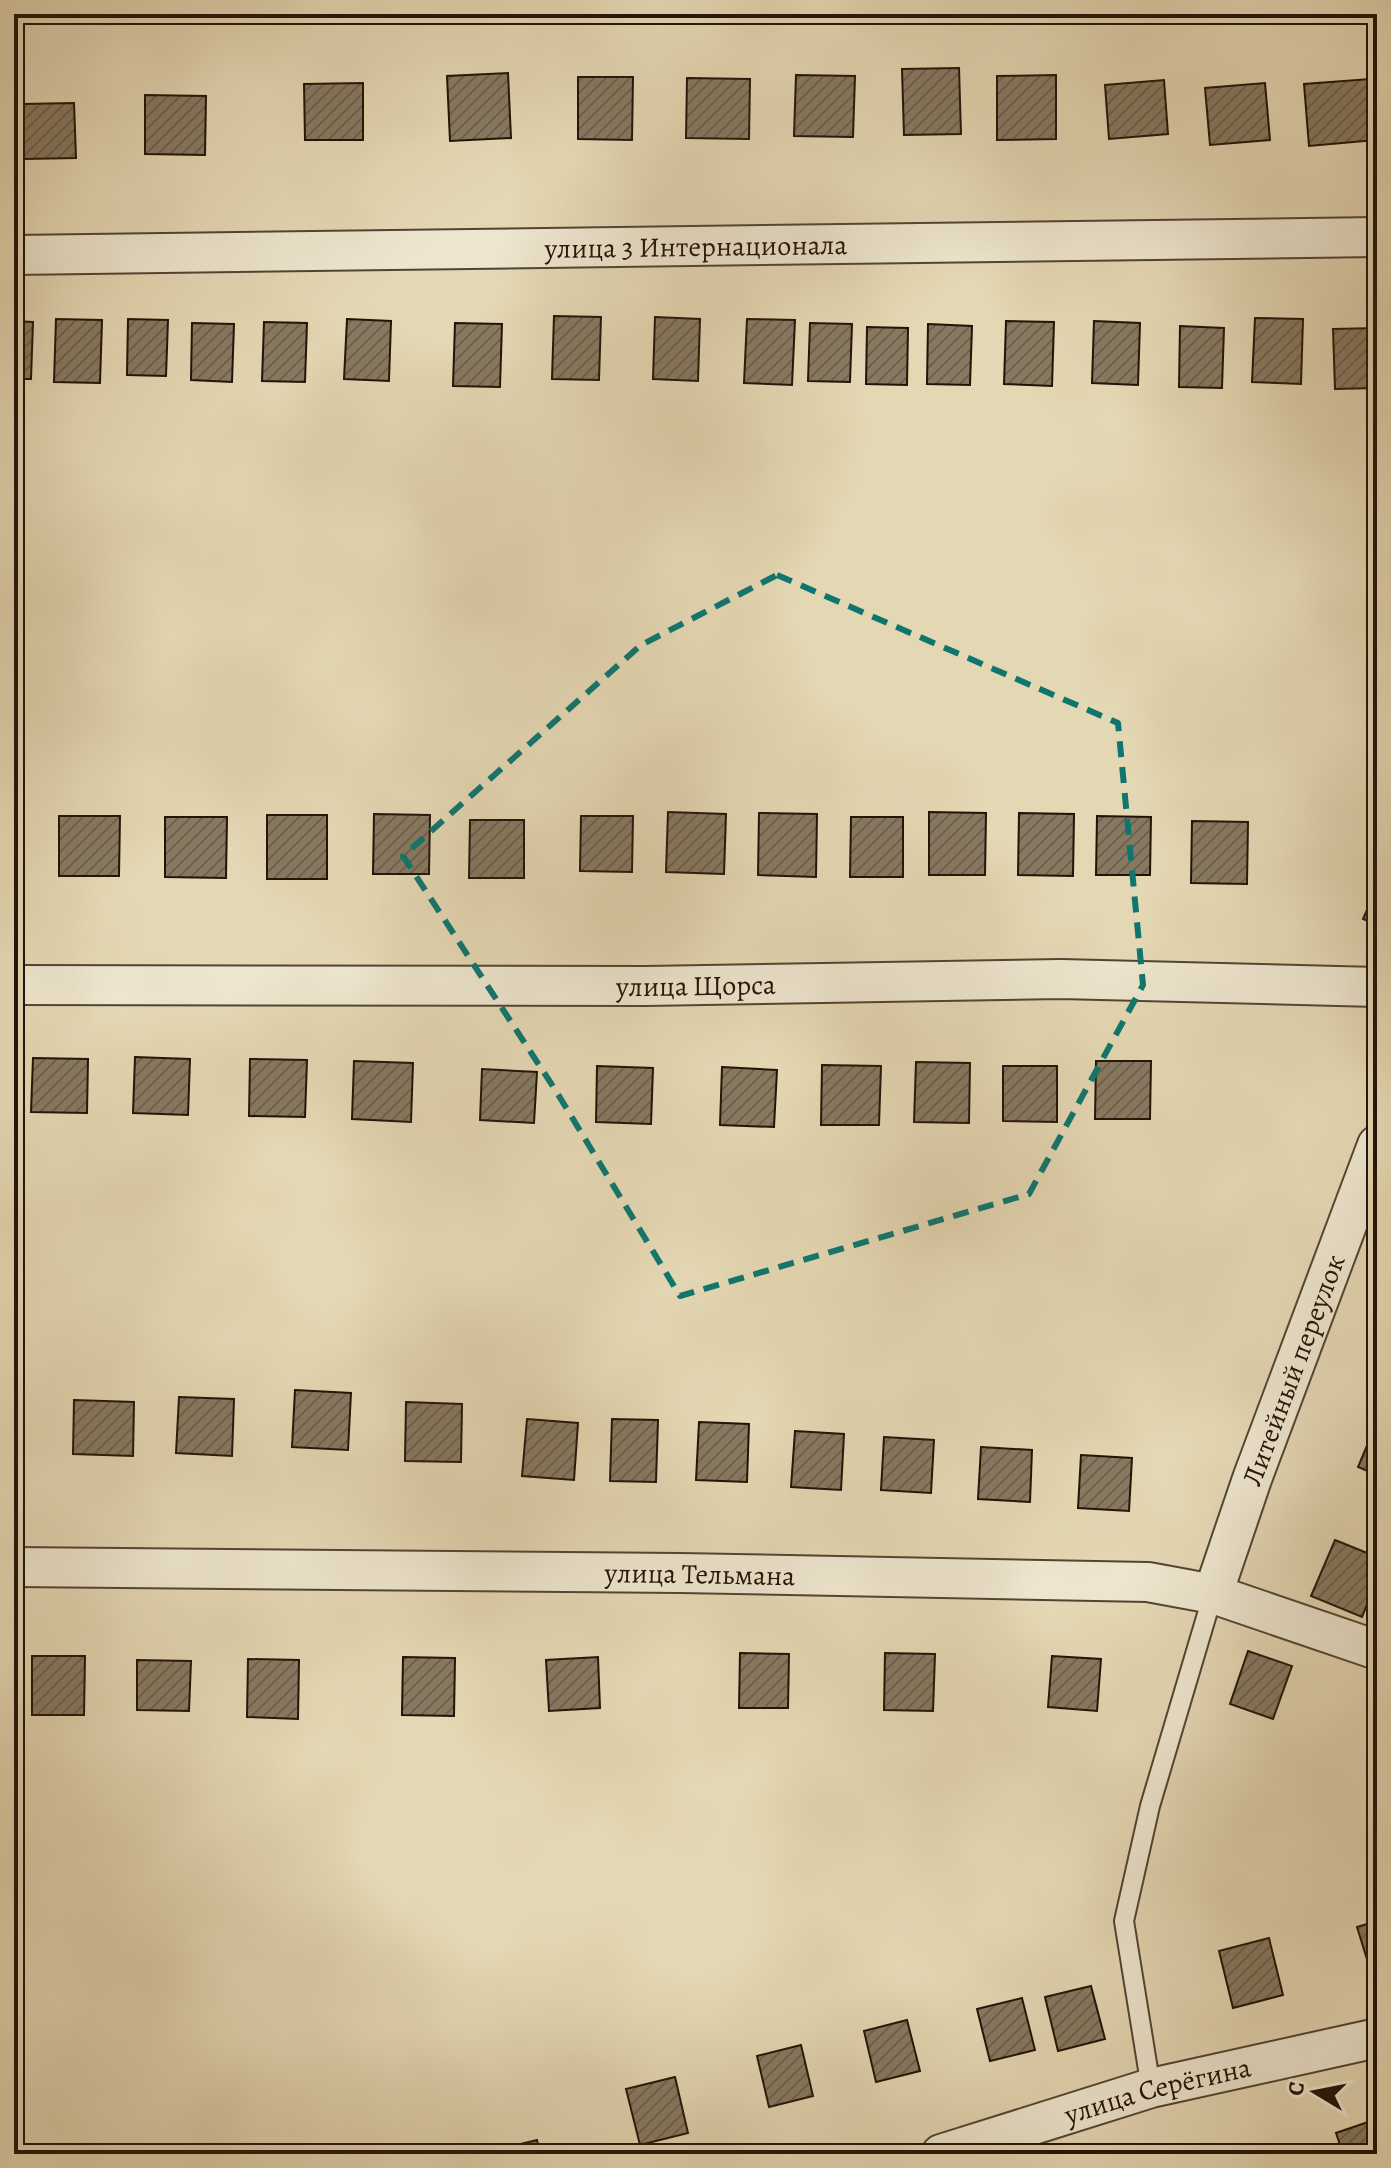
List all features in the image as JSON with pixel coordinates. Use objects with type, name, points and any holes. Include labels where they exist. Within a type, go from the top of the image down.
[{"type":"street","name":"улица 3 Интернационала","points":[[14,255],[1377,237]]},
{"type":"street","name":"улица Щорса","points":[[14,985],[646,986],[1061,979],[1377,987]]},
{"type":"street","name":"Литейный переулок","points":[[1213,1594],[1252,1479],[1377,1145]]},
{"type":"street","name":"улица Тельмана","points":[[14,1567],[680,1573],[1148,1582],[1213,1594],[1377,1650]]},
{"type":"street","name":"улица Серёгина","points":[[941,2154],[1151,2088],[1377,2038]]},
{"type":"lane","points":[[1151,2088],[1124,1921],[1150,1806],[1213,1594]]},
{"type":"highlighted area","points":[[777,575],[1118,723],[1143,985],[1029,1194],[680,1296],[556,1091],[403,856],[641,645]]},
{"type":"building","points":[[959,68],[961,134],[904,135],[902,69]]},
{"type":"building","points":[[508,73],[511,138],[450,141],[447,76]]},
{"type":"building","points":[[796,75],[855,76],[853,137],[794,136]]},
{"type":"building","points":[[1056,75],[1056,139],[997,140],[997,76]]},
{"type":"building","points":[[578,77],[633,77],[632,140],[578,139]]},
{"type":"building","points":[[687,78],[750,79],[749,139],[686,138]]},
{"type":"building","points":[[1370,79],[1375,140],[1309,146],[1304,84]]},
{"type":"building","points":[[1164,80],[1168,134],[1109,139],[1105,85]]},
{"type":"building","points":[[363,83],[363,140],[305,140],[304,84]]},
{"type":"building","points":[[1265,83],[1270,140],[1210,145],[1205,88]]},
{"type":"building","points":[[145,95],[206,96],[205,155],[145,154]]},
{"type":"building","points":[[74,103],[76,158],[24,159],[23,104]]},
{"type":"building","points":[[554,316],[601,317],[599,380],[552,379]]},
{"type":"building","points":[[655,317],[700,319],[698,381],[653,379]]},
{"type":"building","points":[[1255,318],[1303,319],[1301,384],[1252,382]]},
{"type":"building","points":[[56,319],[102,320],[100,383],[54,382]]},
{"type":"building","points":[[128,319],[168,320],[166,376],[127,375]]},
{"type":"building","points":[[347,319],[391,321],[389,381],[344,379]]},
{"type":"building","points":[[747,319],[795,320],[792,385],[744,383]]},
{"type":"building","points":[[14,321],[33,322],[31,379],[14,379]]},
{"type":"building","points":[[1006,321],[1054,322],[1052,386],[1004,384]]},
{"type":"building","points":[[1094,321],[1140,323],[1138,385],[1092,383]]},
{"type":"building","points":[[264,322],[307,323],[305,382],[262,381]]},
{"type":"building","points":[[192,323],[234,324],[232,382],[191,380]]},
{"type":"building","points":[[455,323],[502,324],[500,387],[453,386]]},
{"type":"building","points":[[810,323],[852,324],[850,382],[808,381]]},
{"type":"building","points":[[928,324],[972,326],[970,385],[927,384]]},
{"type":"building","points":[[1180,326],[1224,328],[1222,388],[1179,387]]},
{"type":"building","points":[[867,327],[908,328],[907,385],[866,384]]},
{"type":"building","points":[[1377,328],[1377,388],[1335,389],[1333,329]]},
{"type":"building","points":[[668,812],[726,814],[724,874],[666,872]]},
{"type":"building","points":[[929,812],[986,813],[985,875],[929,875]]},
{"type":"building","points":[[759,813],[817,814],[816,877],[758,875]]},
{"type":"building","points":[[1019,813],[1074,814],[1073,876],[1018,875]]},
{"type":"building","points":[[374,814],[430,815],[429,874],[373,874]]},
{"type":"building","points":[[267,815],[327,815],[327,879],[267,879]]},
{"type":"building","points":[[59,816],[120,816],[119,876],[59,876]]},
{"type":"building","points":[[581,816],[633,816],[632,872],[580,871]]},
{"type":"building","points":[[1097,816],[1151,817],[1150,875],[1096,875]]},
{"type":"building","points":[[165,817],[227,817],[226,878],[165,877]]},
{"type":"building","points":[[851,817],[903,817],[903,877],[850,877]]},
{"type":"building","points":[[470,820],[524,820],[524,878],[469,878]]},
{"type":"building","points":[[1192,821],[1248,822],[1247,884],[1191,883]]},
{"type":"building","points":[[1377,887],[1377,925],[1363,919]]},
{"type":"building","points":[[135,1057],[190,1059],[188,1115],[133,1113]]},
{"type":"building","points":[[33,1058],[88,1059],[87,1113],[31,1112]]},
{"type":"building","points":[[250,1059],[307,1060],[305,1117],[249,1116]]},
{"type":"building","points":[[354,1061],[413,1063],[411,1122],[352,1119]]},
{"type":"building","points":[[1096,1061],[1151,1061],[1150,1119],[1095,1119]]},
{"type":"building","points":[[916,1062],[970,1063],[969,1123],[914,1122]]},
{"type":"building","points":[[822,1065],[881,1066],[879,1125],[821,1125]]},
{"type":"building","points":[[597,1066],[653,1068],[651,1124],[596,1122]]},
{"type":"building","points":[[1003,1066],[1057,1066],[1057,1122],[1003,1121]]},
{"type":"building","points":[[722,1067],[777,1070],[774,1127],[720,1125]]},
{"type":"building","points":[[482,1069],[537,1072],[534,1123],[480,1120]]},
{"type":"building","points":[[295,1390],[351,1393],[348,1450],[292,1447]]},
{"type":"building","points":[[179,1397],[234,1399],[232,1456],[176,1453]]},
{"type":"building","points":[[74,1400],[134,1402],[133,1456],[73,1454]]},
{"type":"building","points":[[406,1402],[462,1404],[461,1462],[405,1461]]},
{"type":"building","points":[[527,1419],[578,1423],[574,1480],[522,1476]]},
{"type":"building","points":[[612,1419],[658,1420],[656,1482],[610,1481]]},
{"type":"building","points":[[699,1422],[749,1424],[747,1482],[696,1480]]},
{"type":"building","points":[[1377,1422],[1377,1475],[1358,1467]]},
{"type":"building","points":[[795,1431],[844,1434],[841,1490],[791,1487]]},
{"type":"building","points":[[884,1437],[934,1440],[931,1493],[881,1490]]},
{"type":"building","points":[[981,1447],[1032,1450],[1030,1502],[978,1499]]},
{"type":"building","points":[[1081,1455],[1132,1458],[1129,1511],[1078,1508]]},
{"type":"building","points":[[1335,1540],[1377,1557],[1377,1580],[1362,1617],[1311,1596]]},
{"type":"building","points":[[1248,1651],[1292,1666],[1273,1719],[1230,1704]]},
{"type":"building","points":[[740,1653],[789,1654],[788,1708],[739,1708]]},
{"type":"building","points":[[885,1653],[935,1654],[933,1711],[884,1710]]},
{"type":"building","points":[[32,1656],[85,1656],[84,1715],[32,1715]]},
{"type":"building","points":[[1052,1656],[1101,1659],[1097,1711],[1048,1707]]},
{"type":"building","points":[[403,1657],[455,1658],[454,1716],[402,1715]]},
{"type":"building","points":[[598,1657],[600,1708],[549,1711],[546,1660]]},
{"type":"building","points":[[248,1659],[299,1660],[298,1719],[247,1717]]},
{"type":"building","points":[[137,1660],[191,1661],[189,1711],[137,1710]]},
{"type":"building","points":[[1377,1921],[1377,1981],[1374,1982],[1357,1927]]},
{"type":"building","points":[[1269,1938],[1283,1995],[1233,2008],[1219,1951]]},
{"type":"building","points":[[1091,1986],[1105,2039],[1058,2051],[1045,1997]]},
{"type":"building","points":[[1022,1998],[1035,2050],[990,2061],[977,2009]]},
{"type":"building","points":[[907,2020],[920,2071],[876,2082],[864,2031]]},
{"type":"building","points":[[801,2045],[813,2096],[769,2107],[757,2056]]},
{"type":"building","points":[[675,2077],[688,2133],[640,2145],[626,2089]]},
{"type":"building","points":[[1377,2119],[1377,2154],[1343,2154],[1336,2133]]},
{"type":"building","points":[[537,2140],[540,2154],[492,2154],[491,2151]]}]
